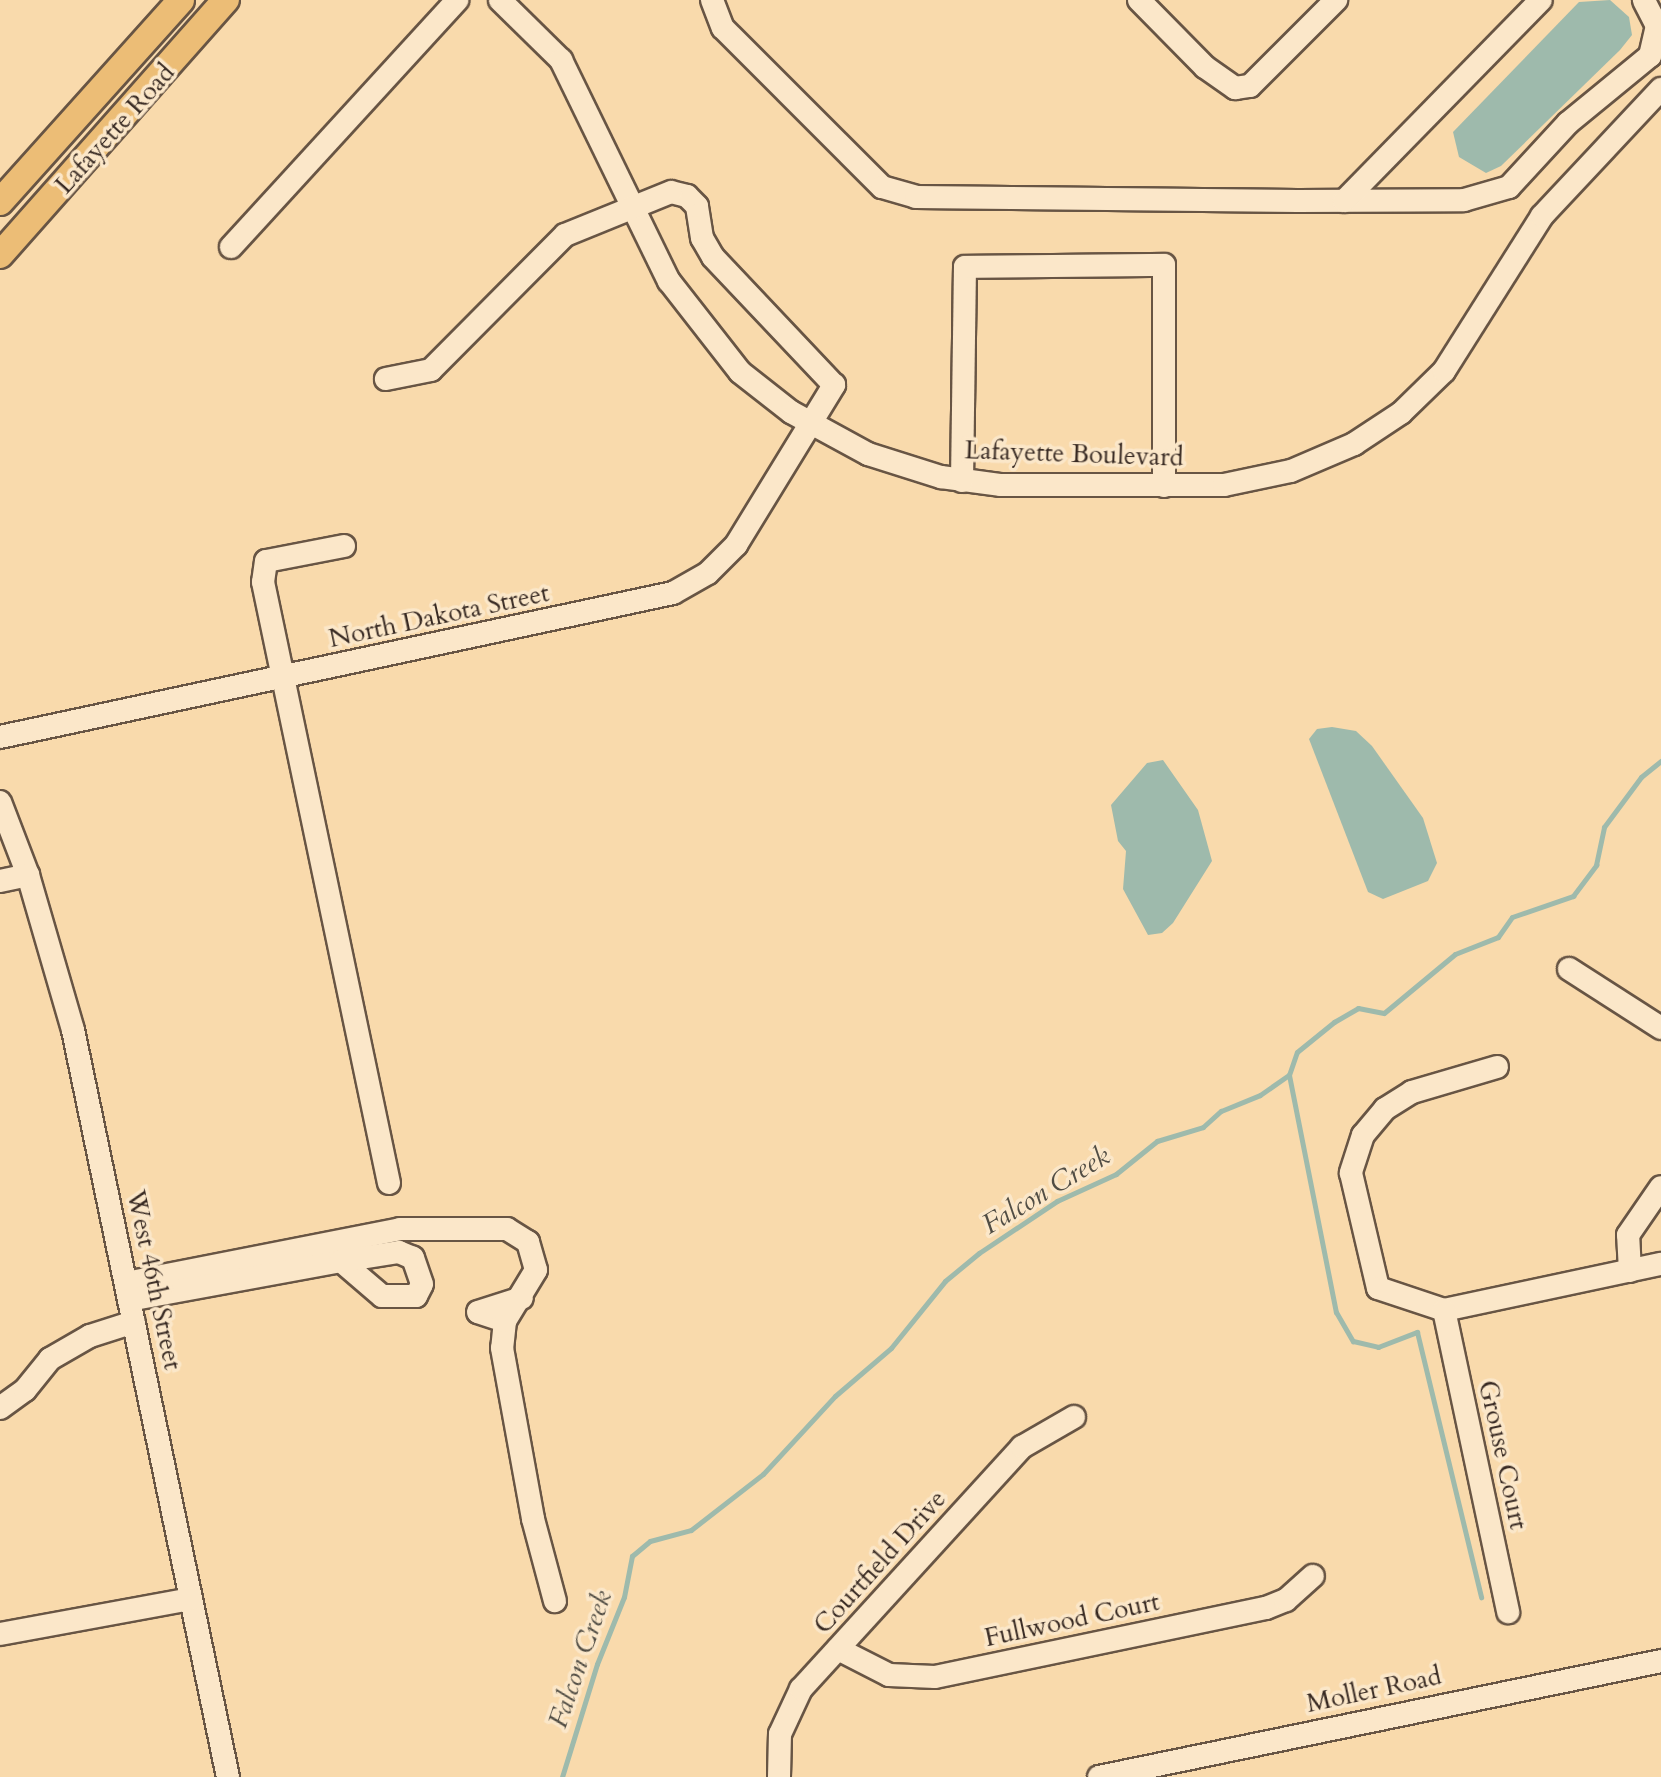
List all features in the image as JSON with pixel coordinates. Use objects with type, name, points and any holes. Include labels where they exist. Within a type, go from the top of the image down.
[{"type":"main road","name":"Lafayette Road","points":[[0,202],[181,0]]},
{"type":"main road","name":"Lafayette Road","points":[[0,255],[226,0]]},
{"type":"street","points":[[231,247],[457,0]]},
{"type":"street","points":[[712,0],[723,28],[882,187],[916,197],[1344,201],[1464,200],[1509,187],[1568,123],[1650,56],[1657,26],[1644,0]]},
{"type":"street","points":[[1139,0],[1205,67],[1235,88],[1250,86],[1336,0]]},
{"type":"street","points":[[1344,201],[1541,0]]},
{"type":"street","name":"Lafayette Boulevard","points":[[503,1],[561,60],[660,267],[710,340],[740,372],[811,425],[891,463],[962,481],[1224,485],[1291,471],[1354,444],[1401,413],[1465,342],[1559,193],[1661,89]]},
{"type":"street","name":"North Dakota Street","points":[[0,737],[650,600],[688,586],[736,545],[834,385],[713,257],[702,238],[697,206],[687,196],[671,192],[632,206]]},
{"type":"street","points":[[386,379],[431,370],[543,253],[565,235],[632,206]]},
{"type":"street","points":[[962,481],[965,267],[1164,265],[1164,486]]},
{"type":"street","points":[[344,546],[266,561],[263,582],[389,1183]]},
{"type":"street","name":"West 46th Street","points":[[0,802],[28,875],[73,1030],[228,1777]]},
{"type":"street","points":[[0,881],[28,875]]},
{"type":"street","points":[[1569,969],[1661,1028]]},
{"type":"street","points":[[1497,1067],[1412,1092],[1373,1121],[1353,1157],[1351,1173],[1375,1283],[1390,1295],[1444,1310],[1661,1264]]},
{"type":"street","points":[[1630,1271],[1628,1235],[1661,1187]]},
{"type":"street","points":[[0,1408],[25,1390],[50,1359],[90,1336],[130,1301],[400,1229],[507,1229],[528,1242],[536,1270],[523,1298],[505,1321],[502,1348],[533,1519],[555,1601]]},
{"type":"street","points":[[130,1301],[341,1261]]},
{"type":"street","name":"Grouse Court","points":[[1444,1310],[1508,1612]]},
{"type":"street","name":"Courtfield Drive","points":[[779,1777],[778,1748],[787,1714],[801,1689],[1022,1447],[1074,1417]]},
{"type":"street","name":"Fullwood Court","points":[[838,1649],[889,1675],[935,1677],[1266,1608],[1286,1600],[1313,1576]]},
{"type":"street","points":[[0,1634],[191,1599]]},
{"type":"street","name":"Moller Road","points":[[1099,1777],[1661,1661]]},
{"type":"shaded area","points":[[1610,0],[1629,17],[1632,35],[1620,50],[1501,166],[1486,173],[1459,157],[1453,132],[1579,2]]},
{"type":"shaded area","points":[[1332,727],[1356,731],[1372,746],[1423,818],[1437,863],[1428,881],[1383,899],[1368,892],[1309,739],[1317,729]]},
{"type":"shaded area","points":[[1163,760],[1198,810],[1212,861],[1173,923],[1162,933],[1148,935],[1123,889],[1126,851],[1118,841],[1111,805],[1147,763]]},
{"type":"waterway","name":"Falcon Creek","points":[[562,1777],[597,1664],[624,1597],[632,1556],[650,1541],[691,1530],[763,1474],[835,1396],[891,1348],[945,1281],[979,1253],[1057,1201],[1116,1174],[1157,1141],[1203,1127],[1221,1111],[1260,1095],[1289,1075],[1297,1052],[1334,1022],[1358,1008],[1384,1013],[1455,954],[1498,937],[1512,917],[1573,896],[1596,865],[1604,827],[1641,777],[1661,761]]},
{"type":"waterway","points":[[1289,1075],[1336,1312],[1353,1341],[1378,1347],[1417,1332],[1481,1597]]}]
